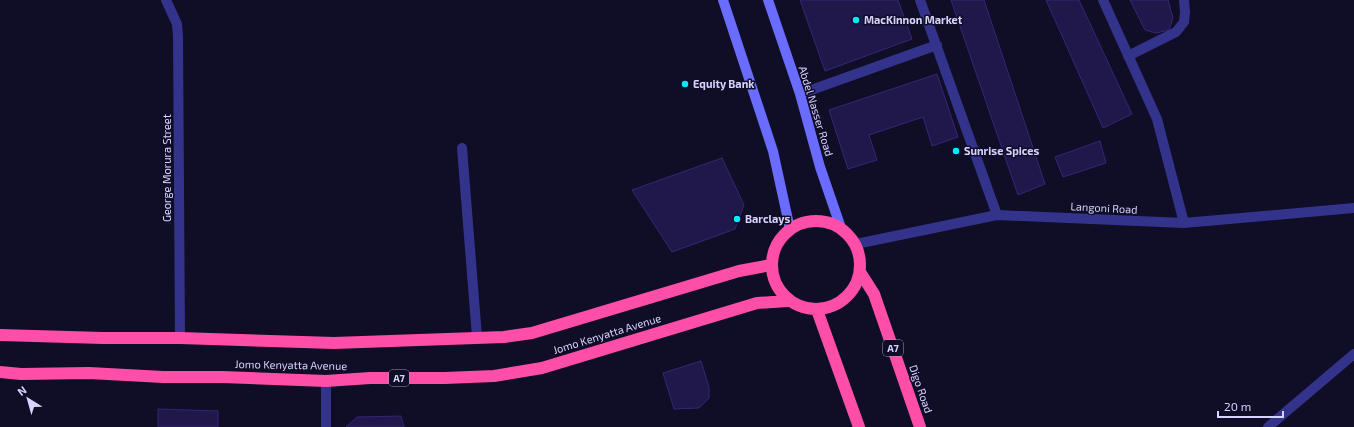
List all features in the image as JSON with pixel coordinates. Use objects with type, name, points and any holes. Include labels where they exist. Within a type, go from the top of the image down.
[{"type":"highway","points":[[806,221],[824,221],[841,228],[856,244],[860,258],[860,272],[855,286],[845,299],[832,307],[817,310],[802,308],[788,301],[779,291],[773,279],[771,265],[773,252],[779,239],[790,229],[806,221]]},
{"type":"highway","name":"Jomo Kenyatta Avenue","points":[[0,336],[180,338],[334,344],[504,337],[532,333],[739,271],[771,265]]},
{"type":"highway","name":"Digo Road","points":[[860,272],[874,294],[920,427]]},
{"type":"highway","name":"Jomo Kenyatta Avenue","points":[[0,372],[21,374],[89,373],[163,377],[222,377],[326,381],[370,378],[470,378],[542,368],[757,303],[788,301]]},
{"type":"highway","points":[[817,310],[859,427]]},
{"type":"main road","points":[[723,0],[768,134],[777,166],[790,229]]},
{"type":"main road","name":"Abdel Nasser Road","points":[[768,0],[800,94],[820,167],[841,228]]},
{"type":"street","name":"George Morura Street","points":[[166,0],[177,24],[178,36],[180,338]]},
{"type":"street","points":[[920,0],[997,215]]},
{"type":"street","points":[[1103,0],[1157,119],[1184,223]]},
{"type":"street","points":[[1128,56],[1176,32],[1184,22],[1184,0]]},
{"type":"street","points":[[800,94],[937,45]]},
{"type":"street","points":[[462,148],[477,337]]},
{"type":"street","name":"Langoni Road","points":[[856,244],[997,215],[1184,223],[1354,208]]},
{"type":"street","points":[[1268,427],[1354,354]]},
{"type":"street","points":[[326,381],[326,427]]},
{"type":"building","name":"MacKinnon Market","points":[[800,0],[898,0],[912,39],[825,71]]},
{"type":"building","points":[[951,0],[984,0],[1045,184],[1018,195]]},
{"type":"building","points":[[1046,0],[1079,0],[1132,114],[1103,128]]},
{"type":"building","points":[[1130,0],[1168,0],[1173,18],[1169,30],[1156,33],[1145,30]]},
{"type":"building","points":[[937,74],[958,137],[932,146],[923,117],[869,135],[877,160],[848,169],[829,110]]},
{"type":"building","points":[[1100,141],[1106,163],[1063,177],[1055,157]]},
{"type":"building","points":[[722,158],[744,205],[735,229],[672,252],[632,190]]},
{"type":"building","points":[[701,361],[709,387],[709,398],[699,408],[674,409],[663,373]]},
{"type":"building","points":[[158,409],[218,411],[218,427],[158,427]]},
{"type":"building","points":[[401,416],[404,427],[346,427],[357,417]]},
{"type":"place","name":"MacKinnon Market","points":[[856,20]]},
{"type":"place","name":"Equity Bank","points":[[685,84]]},
{"type":"place","name":"Sunrise Spices","points":[[956,151]]},
{"type":"place","name":"Barclays","points":[[737,219]]}]
